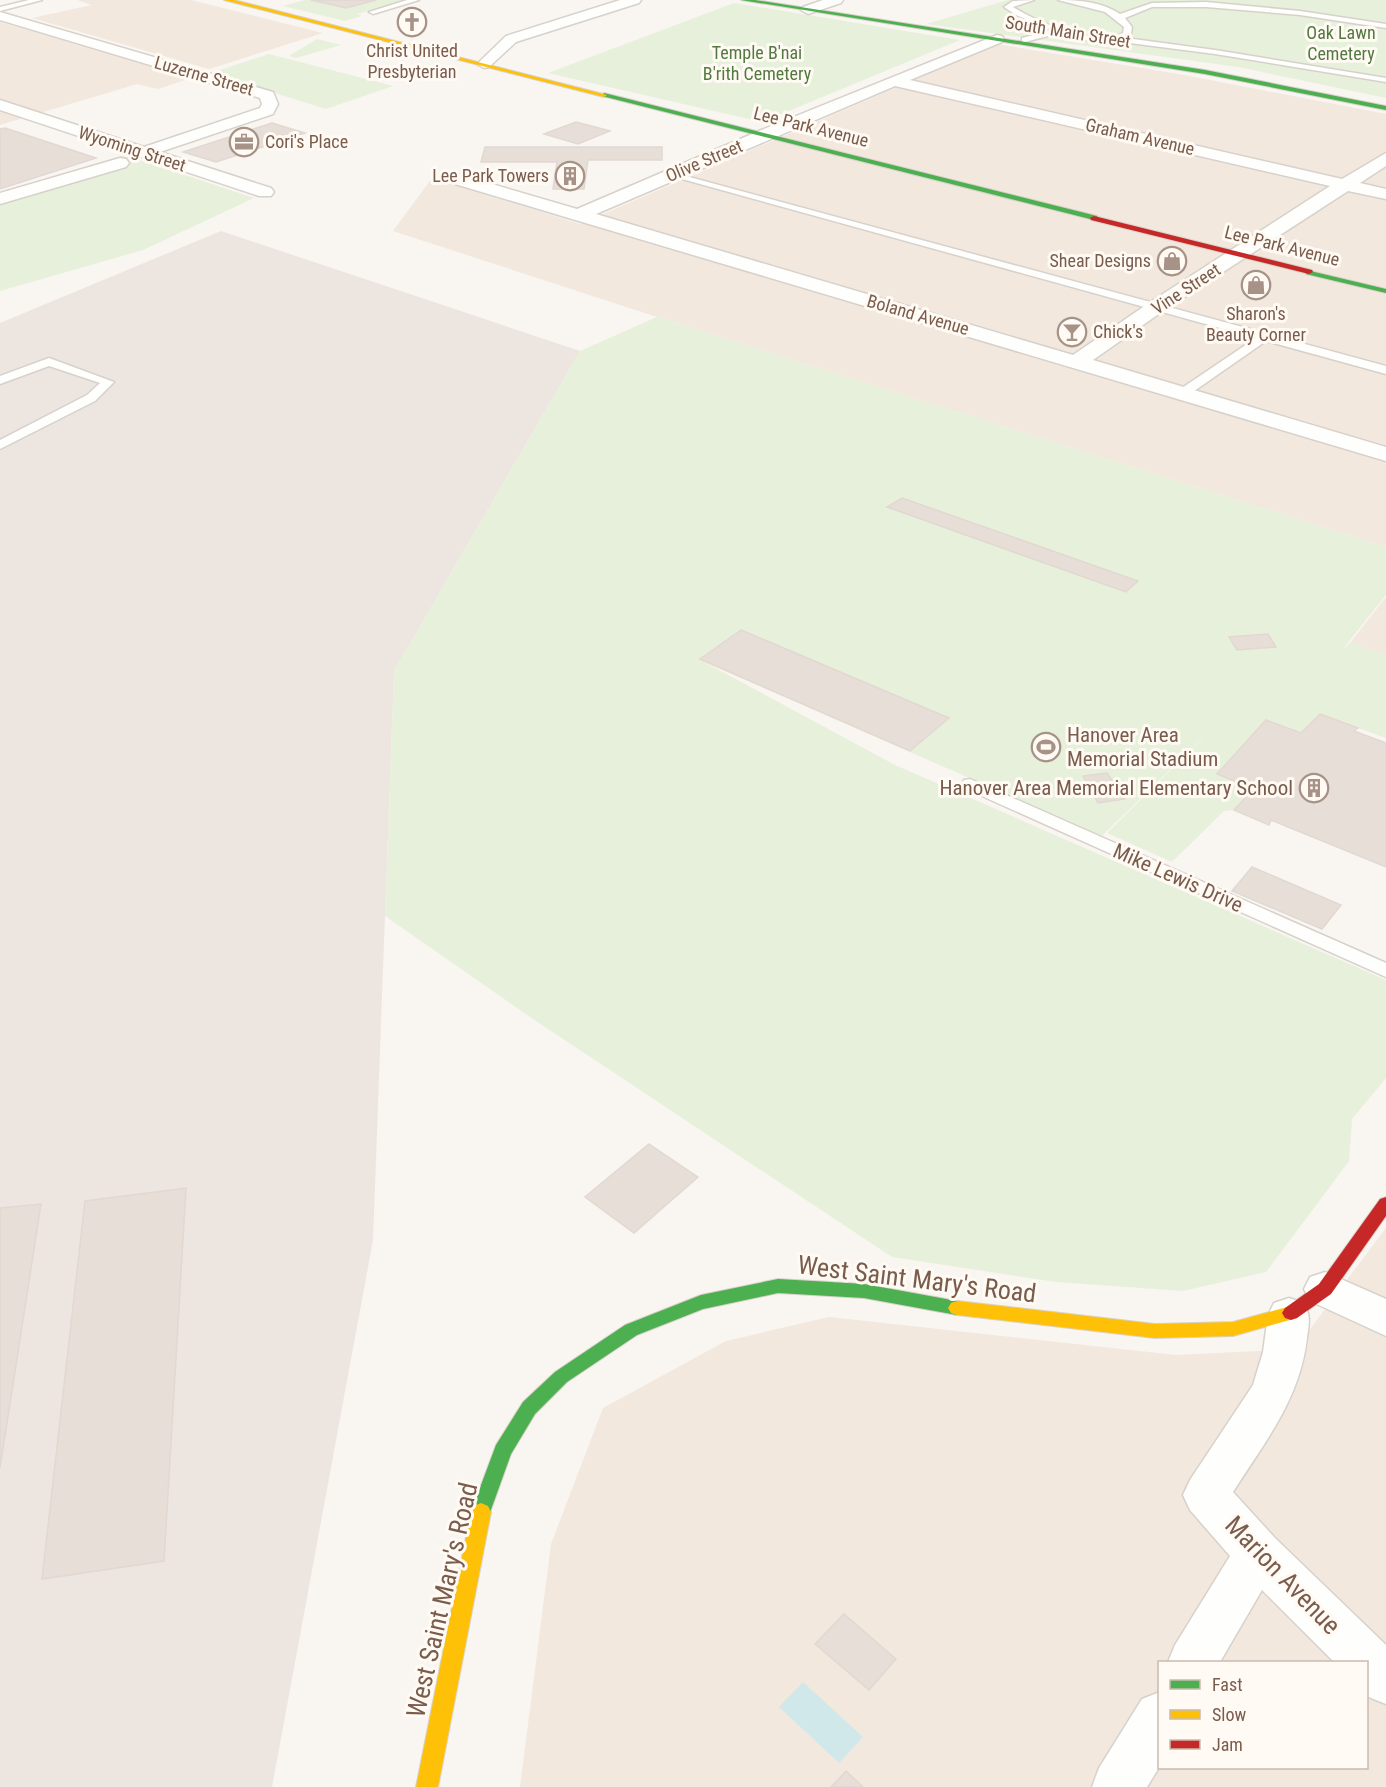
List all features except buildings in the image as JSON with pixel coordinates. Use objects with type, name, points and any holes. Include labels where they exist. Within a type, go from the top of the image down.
[{"type":"street","name":"Lee Park Avenue","points":[[227,0],[1386,291]]},
{"type":"street","points":[[484,64],[511,39],[634,0]]},
{"type":"street","name":"South Main Street","points":[[744,0],[1031,43],[1205,72],[1386,108]]},
{"type":"street","points":[[808,10],[836,0]]},
{"type":"street","name":"Luzerne Street","points":[[0,16],[267,94],[270,104],[267,111],[144,152]]},
{"type":"street","name":"Olive Street","points":[[578,215],[765,134],[997,39]]},
{"type":"street","name":"Graham Avenue","points":[[893,81],[1386,194]]},
{"type":"street","name":"Wyoming Street","points":[[0,105],[265,192]]},
{"type":"street","name":"Vine Street","points":[[1077,362],[1156,307],[1386,158]]},
{"type":"street","points":[[0,199],[120,163]]},
{"type":"street","name":"Boland Avenue","points":[[451,177],[1386,453]]},
{"type":"street","name":"West Saint Mary's Road","points":[[427,1787],[481,1512],[503,1450],[529,1408],[561,1377],[631,1330],[701,1302],[778,1286],[864,1291],[971,1310],[1155,1331],[1233,1329],[1289,1315],[1325,1288],[1386,1203]]},
{"type":"street","points":[[1325,1288],[1386,1319]]},
{"type":"street","name":"Marion Avenue","points":[[1289,1315],[1284,1352],[1273,1391],[1206,1495],[1258,1553],[1367,1661]]},
{"type":"street","points":[[1193,1661],[1258,1553]]},
{"type":"street","name":"Marion Avenue","points":[[1368,1662],[1386,1680]]},
{"type":"street","points":[[1118,1787],[1158,1721]]},
{"type":"lane","points":[[0,9],[38,0]]},
{"type":"lane","points":[[373,12],[415,0]]},
{"type":"lane","points":[[1030,0],[1013,3],[1008,7],[1016,13],[1071,35]]},
{"type":"lane","points":[[1062,0],[1097,7],[1119,15],[1151,5],[1189,1],[1246,5],[1386,26]]},
{"type":"lane","points":[[1109,38],[1122,38],[1127,34],[1128,27],[1110,0]]},
{"type":"lane","points":[[1031,43],[1061,30]]},
{"type":"lane","points":[[1031,43],[1071,35],[1109,38],[1215,52],[1386,80]]},
{"type":"lane","points":[[674,174],[1386,370]]},
{"type":"lane","points":[[1183,393],[1264,337]]},
{"type":"lane","points":[[0,380],[49,362],[108,382],[91,398],[0,445]]},
{"type":"lane","name":"Mike Lewis Drive","points":[[970,784],[1194,879],[1386,971]]},
{"type":"shaded area","points":[[77,0],[191,0],[323,33],[209,69],[32,18],[92,5]]},
{"type":"shaded area","points":[[0,22],[194,77],[158,89],[137,84],[0,125]]},
{"type":"shaded area","points":[[997,44],[1184,75],[1386,114],[1386,547],[657,317],[393,231],[432,178],[580,224]]},
{"type":"shaded area","points":[[221,231],[580,351],[394,671],[373,1240],[272,1787],[0,1787],[0,323]]},
{"type":"shaded area","points":[[1386,597],[1386,655],[1350,643]]},
{"type":"shaded area","points":[[1386,1228],[1386,1787],[520,1787],[551,1544],[603,1408],[726,1341],[829,1317],[1176,1355],[1295,1349]]},
{"type":"green space","points":[[305,0],[315,0],[346,8],[376,0],[406,0],[357,14],[362,16],[345,21],[283,6]]},
{"type":"green space","name":"Oak Lawn Cemetery","points":[[1008,0],[1386,0],[1386,98],[1238,67],[926,24]]},
{"type":"green space","name":"Temple B'nai B'rith Cemetery","points":[[734,3],[960,40],[762,122],[548,73]]},
{"type":"green space","points":[[317,39],[341,45],[296,58],[289,56]]},
{"type":"green space","points":[[269,54],[393,86],[326,109],[211,73]]},
{"type":"green space","points":[[124,155],[254,198],[143,250],[0,291],[0,193]]},
{"type":"green space","points":[[657,317],[1386,547],[1386,595],[1342,650],[1350,643],[1386,655],[1386,738],[1320,714],[1301,733],[1266,720],[1218,773],[1244,785],[1239,791],[1248,795],[1234,810],[1224,811],[1172,862],[1107,833],[1239,702],[1102,836],[704,662],[895,765],[1386,980],[1386,1078],[1352,1119],[1349,1161],[1266,1272],[1183,1291],[1056,1282],[892,1257],[530,1017],[385,916],[394,671],[580,351]]},
{"type":"water","points":[[803,1682],[863,1737],[839,1763],[779,1707]]},
{"type":"traffic: fast","points":[[744,0],[1205,72],[1386,108]]},
{"type":"traffic: fast","points":[[604,95],[1094,218]]},
{"type":"traffic: fast","points":[[1309,272],[1386,291]]},
{"type":"traffic: fast","points":[[481,1512],[503,1451],[529,1408],[561,1377],[631,1330],[701,1302],[778,1286],[864,1291],[957,1308]]},
{"type":"traffic: slow","points":[[227,0],[604,95]]},
{"type":"traffic: slow","points":[[957,1308],[1155,1331],[1233,1329],[1291,1313]]},
{"type":"traffic: slow","points":[[427,1787],[481,1512]]},
{"type":"traffic: jam","points":[[1094,218],[1309,272]]},
{"type":"traffic: jam","points":[[1291,1313],[1325,1289],[1386,1203]]},
{"type":"place","name":"Christ United Presbyterian","points":[[412,22]]},
{"type":"place","name":"Cori's Place","points":[[244,142]]},
{"type":"place","name":"Lee Park Towers","points":[[570,176]]},
{"type":"place","name":"Shear Designs","points":[[1172,261]]},
{"type":"place","name":"Sharon's Beauty Corner","points":[[1256,285]]},
{"type":"place","name":"Chick's","points":[[1072,332]]},
{"type":"place","name":"Hanover Area Memorial Stadium","points":[[1046,747]]},
{"type":"place","name":"Hanover Area Memorial Elementary School","points":[[1314,788]]}]
